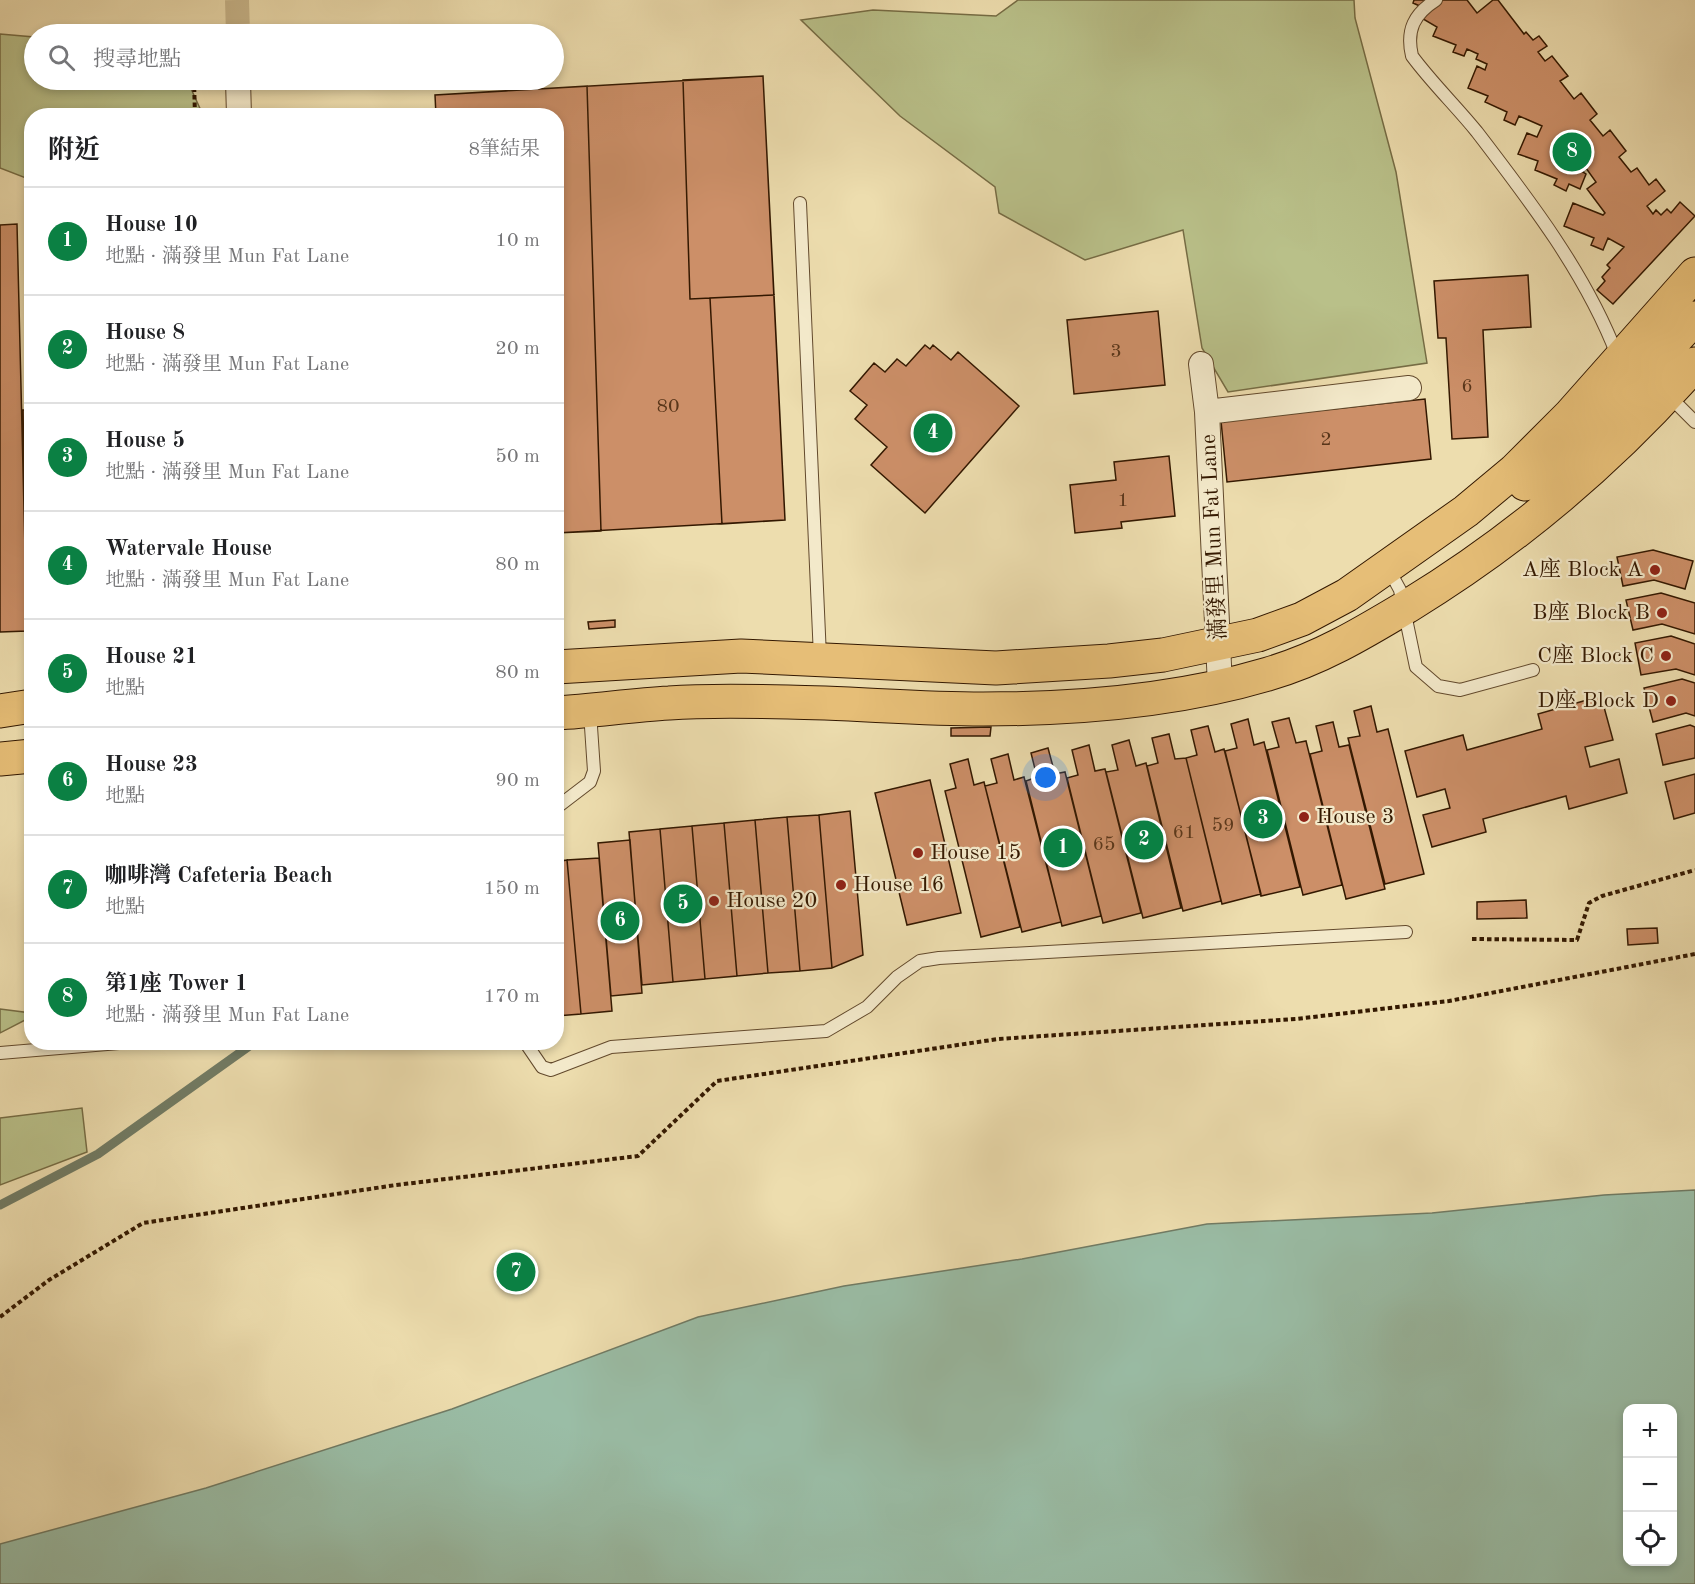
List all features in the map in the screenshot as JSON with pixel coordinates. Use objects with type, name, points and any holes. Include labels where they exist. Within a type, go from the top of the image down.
[{"type":"main road","points":[[564,667],[741,656],[820,657],[996,668],[1163,655],[1258,635],[1302,619],[1388,568],[1466,511],[1514,471],[1570,415],[1695,274]]},
{"type":"main road","points":[[1466,511],[1522,486],[1559,459],[1594,427],[1695,318]]},
{"type":"main road","points":[[564,713],[668,703],[746,702],[985,709],[1112,703],[1220,686],[1314,659],[1362,635],[1453,578],[1518,532],[1584,477],[1668,395],[1695,364]]},
{"type":"main road","points":[[0,711],[24,707]]},
{"type":"main road","points":[[0,759],[24,757]]},
{"type":"street","points":[[238,90],[239,108]]},
{"type":"street","points":[[1201,364],[1207,412]]},
{"type":"street","name":"滿發里 Mun Fat Lane","points":[[1220,686],[1220,643],[1207,412],[1409,388]]},
{"type":"lane","points":[[1436,0],[1420,11],[1411,25],[1408,40],[1412,56],[1476,131],[1554,235],[1610,336],[1619,359]]},
{"type":"lane","points":[[800,203],[820,657]]},
{"type":"lane","points":[[1668,395],[1695,422]]},
{"type":"lane","points":[[1388,568],[1400,590],[1416,668],[1438,686],[1460,690],[1533,670]]},
{"type":"lane","points":[[564,802],[590,782],[594,771],[590,711]]},
{"type":"lane","points":[[530,1050],[542,1068],[551,1071],[611,1047],[826,1031],[867,1007],[897,977],[920,961],[939,958],[1406,932]]},
{"type":"lane","points":[[0,1053],[30,1050]]},
{"type":"path","points":[[194,90],[195,108]]},
{"type":"path","points":[[1472,939],[1577,940],[1589,903],[1602,896],[1695,870]]},
{"type":"path","points":[[0,1317],[49,1280],[143,1223],[396,1185],[638,1156],[717,1081],[998,1039],[1296,1019],[1449,1001],[1695,954]]},
{"type":"shaded area","points":[[1018,0],[1354,0],[1355,18],[1396,172],[1427,363],[1228,392],[1202,348],[1183,230],[1085,260],[999,213],[995,187],[900,116],[801,20],[873,10],[996,16]]},
{"type":"shaded area","points":[[0,34],[24,36],[24,90],[192,90],[200,108],[24,108],[24,177],[0,168]]},
{"type":"shaded area","points":[[0,1009],[24,1012],[24,1021],[0,1033]]},
{"type":"shaded area","points":[[82,1108],[87,1152],[0,1185],[0,1118]]},
{"type":"shaded area","points":[[1695,1190],[1695,1584],[0,1584],[0,1544],[206,1488],[452,1409],[698,1317],[844,1286],[1022,1259],[1207,1224],[1432,1213],[1604,1195]]},
{"type":"building","points":[[1414,0],[1467,0],[1477,13],[1493,0],[1498,0],[1524,34],[1526,32],[1533,40],[1539,36],[1547,46],[1538,52],[1545,61],[1552,56],[1568,76],[1560,81],[1574,99],[1581,93],[1597,114],[1590,120],[1603,136],[1610,130],[1626,151],[1619,157],[1631,172],[1637,168],[1649,185],[1656,179],[1665,191],[1647,206],[1653,214],[1656,210],[1661,215],[1667,209],[1671,213],[1680,202],[1695,216],[1613,304],[1597,290],[1605,281],[1602,277],[1610,268],[1607,265],[1624,247],[1608,238],[1603,250],[1591,245],[1594,238],[1564,226],[1573,203],[1603,215],[1605,213],[1587,189],[1596,182],[1586,168],[1580,189],[1569,184],[1566,191],[1554,185],[1557,179],[1535,170],[1538,161],[1518,154],[1527,133],[1537,137],[1542,126],[1519,116],[1515,125],[1504,120],[1507,112],[1485,102],[1488,96],[1468,88],[1477,66],[1485,70],[1487,64],[1476,59],[1478,54],[1467,49],[1464,56],[1453,52],[1456,45],[1433,36],[1437,27],[1418,16],[1422,7],[1413,3]]},
{"type":"building","points":[[763,76],[785,520],[564,533],[564,108],[436,108],[435,95],[564,90],[564,88]]},
{"type":"building","points":[[763,76],[774,295],[690,299],[683,80]]},
{"type":"building","points":[[587,86],[601,531],[564,533],[564,108],[436,108],[435,95],[564,90],[564,87]]},
{"type":"building","points":[[17,224],[24,509],[24,631],[0,632],[0,225]]},
{"type":"building","points":[[1528,275],[1531,327],[1483,330],[1488,437],[1452,439],[1446,338],[1438,338],[1434,281]]},
{"type":"building","points":[[774,295],[785,520],[722,524],[710,298]]},
{"type":"building","points":[[1158,311],[1165,385],[1074,394],[1067,320]]},
{"type":"building","points":[[925,345],[930,349],[933,345],[951,360],[958,352],[1019,406],[925,513],[871,465],[887,447],[855,419],[867,405],[850,391],[874,363],[885,372],[897,359],[906,366]]},
{"type":"building","points":[[1425,399],[1431,459],[1227,482],[1221,421]]},
{"type":"building","points":[[23,410],[24,410],[24,465]]},
{"type":"building","points":[[1169,456],[1175,516],[1121,522],[1122,528],[1075,533],[1070,485],[1116,480],[1114,462]]},
{"type":"building","name":"A座 Block A","points":[[1653,550],[1693,561],[1685,589],[1654,580],[1623,586],[1617,557]]},
{"type":"building","name":"B座 Block B","points":[[1661,593],[1695,603],[1695,634],[1662,624],[1633,630],[1626,600]]},
{"type":"building","points":[[615,620],[615,627],[589,629],[588,622]]},
{"type":"building","name":"C座 Block C","points":[[1671,636],[1695,644],[1695,675],[1676,669],[1641,675],[1635,643]]},
{"type":"building","name":"D座 Block D","points":[[1682,679],[1695,683],[1695,716],[1686,713],[1653,722],[1644,688]]},
{"type":"building","points":[[1601,696],[1613,740],[1585,747],[1590,767],[1619,759],[1627,793],[1569,809],[1566,796],[1483,819],[1486,832],[1432,847],[1423,815],[1450,808],[1445,789],[1417,797],[1405,751],[1463,735],[1467,750],[1542,729],[1538,714]]},
{"type":"building","points":[[1371,706],[1377,732],[1388,729],[1424,874],[1385,884],[1348,738],[1360,736],[1354,711]]},
{"type":"building","name":"House 3","points":[[1289,718],[1296,743],[1306,741],[1342,885],[1303,895],[1267,750],[1279,747],[1272,722]]},
{"type":"building","points":[[1248,719],[1254,745],[1264,742],[1300,887],[1261,896],[1225,751],[1237,748],[1231,724]]},
{"type":"building","points":[[1333,722],[1339,747],[1349,745],[1385,889],[1346,899],[1310,754],[1322,751],[1316,726]]},
{"type":"building","points":[[1690,725],[1695,727],[1695,758],[1663,765],[1656,734]]},
{"type":"building","points":[[1208,726],[1215,752],[1224,749],[1261,894],[1222,904],[1186,758],[1197,755],[1191,730]]},
{"type":"building","points":[[991,727],[990,736],[951,736],[951,728]]},
{"type":"building","points":[[1169,734],[1175,759],[1186,758],[1221,901],[1183,911],[1147,766],[1158,763],[1152,738]]},
{"type":"building","points":[[1129,740],[1136,766],[1146,763],[1181,908],[1143,918],[1106,772],[1118,770],[1112,745]]},
{"type":"building","points":[[1089,745],[1095,771],[1105,769],[1141,913],[1103,923],[1067,778],[1078,775],[1072,750]]},
{"type":"building","points":[[1048,748],[1055,774],[1065,772],[1101,916],[1062,926],[1026,781],[1037,777],[1031,753]]},
{"type":"building","points":[[1008,754],[1014,780],[1024,777],[1061,922],[1022,932],[985,786],[997,783],[991,759]]},
{"type":"building","points":[[968,759],[974,785],[984,782],[1020,927],[981,937],[945,791],[956,788],[950,764]]},
{"type":"building","points":[[1695,774],[1695,813],[1674,819],[1665,782]]},
{"type":"building","name":"House 15","points":[[930,780],[961,913],[907,925],[875,793]]},
{"type":"building","name":"House 16","points":[[850,811],[863,955],[832,968],[819,815]]},
{"type":"building","points":[[819,815],[832,968],[800,971],[787,817]]},
{"type":"building","points":[[787,817],[800,971],[768,973],[755,820]]},
{"type":"building","points":[[755,820],[768,973],[737,976],[724,823]]},
{"type":"building","name":"House 20","points":[[724,823],[737,976],[705,979],[692,826]]},
{"type":"building","points":[[692,826],[705,979],[673,982],[660,829]]},
{"type":"building","points":[[660,829],[673,982],[642,985],[629,832]]},
{"type":"building","points":[[630,840],[642,993],[611,996],[598,843]]},
{"type":"building","points":[[599,858],[612,1011],[581,1014],[567,860]]},
{"type":"building","points":[[567,860],[581,1014],[564,1015],[564,861]]},
{"type":"building","points":[[1526,900],[1527,918],[1477,919],[1477,902]]},
{"type":"building","points":[[1657,928],[1658,943],[1628,945],[1627,929]]},
{"type":"waterway","points":[[0,1205],[98,1154],[244,1050]]},
{"type":"tunnel","points":[[237,0],[238,24]]},
{"type":"place","name":"第1座 Tower 1","points":[[1572,152]]},
{"type":"place","name":"Watervale House","points":[[933,433]]},
{"type":"place","name":"A座 Block A","points":[[1655,570]]},
{"type":"place","name":"B座 Block B","points":[[1662,613]]},
{"type":"place","name":"C座 Block C","points":[[1666,656]]},
{"type":"place","name":"D座 Block D","points":[[1671,701]]},
{"type":"place","name":"House 3","points":[[1304,817]]},
{"type":"place","name":"House 5","points":[[1263,819]]},
{"type":"place","name":"House 8","points":[[1144,840]]},
{"type":"place","name":"House 10","points":[[1063,848]]},
{"type":"place","name":"House 15","points":[[918,853]]},
{"type":"place","name":"House 16","points":[[841,885]]},
{"type":"place","name":"House 20","points":[[714,901]]},
{"type":"place","name":"House 21","points":[[683,904]]},
{"type":"place","name":"House 23","points":[[620,921]]},
{"type":"place","name":"咖啡灣 Cafeteria Beach","points":[[516,1272]]}]
